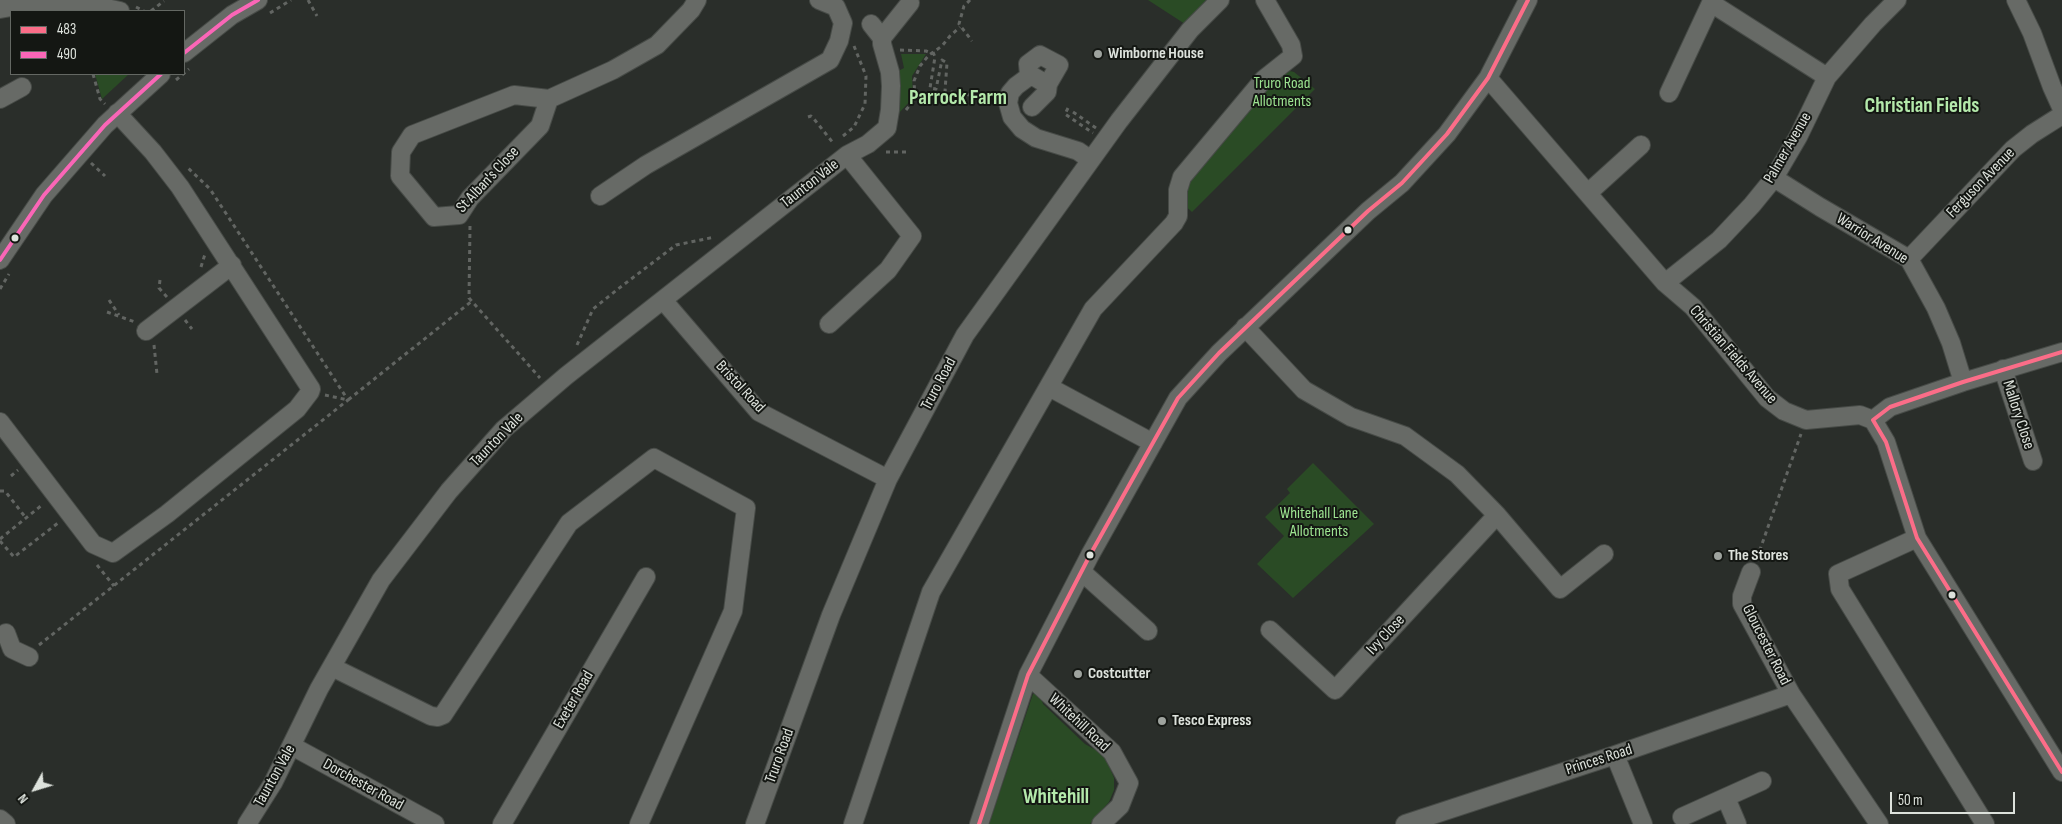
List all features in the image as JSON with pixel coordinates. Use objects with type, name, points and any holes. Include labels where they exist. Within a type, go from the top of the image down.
[{"type":"street","points":[[549,99],[613,70],[657,45],[691,10],[697,0]]},
{"type":"street","points":[[600,196],[646,165],[830,60],[841,16],[819,0]]},
{"type":"street","name":"Truro Road","points":[[755,824],[831,614],[888,479],[965,336],[1091,160],[1178,45],[1197,22],[1220,0]]},
{"type":"street","points":[[853,824],[931,592],[1093,309],[1174,223],[1178,216],[1179,184],[1187,170],[1264,79],[1293,56],[1291,45],[1265,0]]},
{"type":"street","name":"Palmer Avenue","points":[[1665,283],[1719,240],[1752,205],[1774,178],[1798,137],[1827,77],[1873,24],[1897,0]]},
{"type":"street","points":[[2016,0],[2032,34],[2062,109]]},
{"type":"street","points":[[0,10],[46,1],[83,3],[115,10]]},
{"type":"street","points":[[979,824],[1028,675],[1082,572],[1178,398],[1245,327],[1368,212],[1402,183],[1447,134],[1488,78],[1523,2]]},
{"type":"street","points":[[1669,93],[1712,2],[1827,77]]},
{"type":"street","points":[[829,324],[888,270],[912,236],[845,150],[883,132],[888,125],[890,78],[877,31],[910,4]]},
{"type":"street","points":[[189,60],[232,15],[263,7]]},
{"type":"street","points":[[1032,107],[1045,96],[1048,85],[1059,66],[1043,55],[1028,64],[1029,75],[1009,95],[1008,109],[1022,129],[1036,138],[1078,151],[1091,160]]},
{"type":"street","name":"Christian Fields Avenue","points":[[1488,78],[1665,283],[1693,308],[1767,398],[1784,411],[1806,420],[1860,415],[1873,420]]},
{"type":"street","points":[[7,263],[44,194],[105,125],[112,109],[166,79]]},
{"type":"street","points":[[0,99],[22,87]]},
{"type":"street","name":"St Alban's Close","points":[[514,95],[549,99],[540,126],[470,198],[459,215],[434,217],[400,176],[401,152],[412,135],[514,95]]},
{"type":"street","points":[[0,422],[93,544],[113,553],[167,514],[293,412],[310,392],[311,389],[175,179],[144,141],[112,109]]},
{"type":"street","name":"Ferguson Avenue","points":[[1909,259],[2013,149],[2062,115]]},
{"type":"street","points":[[1588,192],[1640,145]]},
{"type":"street","name":"Taunton Vale","points":[[247,824],[273,783],[332,667],[381,580],[450,491],[504,429],[845,150]]},
{"type":"street","name":"Warrior Avenue","points":[[1774,178],[1820,208],[1909,259],[1936,308],[1951,343],[1963,382]]},
{"type":"street","points":[[146,331],[232,265]]},
{"type":"street","name":"Bristol Road","points":[[663,300],[759,412],[888,479]]},
{"type":"street","points":[[1245,327],[1304,390],[1351,417],[1405,436],[1457,474],[1497,515],[1560,589],[1604,554]]},
{"type":"street","points":[[2062,352],[2003,369],[1886,408],[1873,420],[1886,442],[1918,538],[2062,772]]},
{"type":"street","name":"Mallory Close","points":[[2003,369],[2033,461]]},
{"type":"street","points":[[1049,387],[1153,443]]},
{"type":"street","points":[[332,667],[431,716],[438,717],[444,715],[569,523],[654,458],[746,508],[732,611],[639,824]]},
{"type":"street","name":"Ivy Close","points":[[1270,630],[1334,690],[1497,515]]},
{"type":"street","points":[[1918,538],[1838,574],[1840,590],[1984,824]]},
{"type":"street","points":[[1082,572],[1148,631]]},
{"type":"street","name":"Gloucester Road","points":[[1752,572],[1742,596],[1742,604],[1791,694],[1879,824]]},
{"type":"street","name":"Exeter Road","points":[[502,824],[646,577]]},
{"type":"street","points":[[6,648],[31,654]]},
{"type":"street","name":"Whitehill Road","points":[[1028,675],[1112,752],[1129,783],[1120,806],[1100,824]]},
{"type":"street","name":"Princes Road","points":[[1405,824],[1615,756],[1791,694]]},
{"type":"street","name":"Dorchester Road","points":[[292,746],[435,824]]},
{"type":"street","points":[[1615,756],[1643,824]]},
{"type":"street","points":[[1682,817],[1762,781]]},
{"type":"street","points":[[1726,798],[1737,824]]},
{"type":"street","points":[[0,819],[6,824]]},
{"type":"path","points":[[263,7],[291,0]]},
{"type":"path","points":[[308,0],[317,16]]},
{"type":"path","points":[[970,0],[964,6],[959,23],[960,27],[972,41]]},
{"type":"path","points":[[152,10],[164,1]]},
{"type":"path","points":[[841,16],[861,61],[866,76],[867,91],[859,120],[852,129],[841,137]]},
{"type":"path","points":[[900,115],[915,101],[914,85],[916,74],[932,53],[942,46],[960,27]]},
{"type":"path","points":[[905,50],[926,51],[932,53],[935,57],[930,88],[936,89],[942,60],[947,63],[945,91],[970,95],[976,90]]},
{"type":"path","points":[[93,75],[100,99],[112,109]]},
{"type":"path","points":[[1068,108],[1065,114],[1095,135]]},
{"type":"path","points":[[1073,112],[1099,130]]},
{"type":"path","points":[[808,117],[811,116],[845,150]]},
{"type":"path","points":[[87,167],[97,156]]},
{"type":"path","points":[[91,163],[105,176]]},
{"type":"path","points":[[185,166],[202,179],[210,189],[261,271],[348,400]]},
{"type":"path","points":[[470,198],[469,298],[550,390]]},
{"type":"path","points":[[579,350],[576,346],[593,309],[618,289],[676,245],[715,237],[719,240]]},
{"type":"path","points":[[0,289],[7,263]]},
{"type":"path","points":[[160,280],[160,288],[167,297]]},
{"type":"path","points":[[108,300],[119,315]]},
{"type":"path","points":[[31,654],[472,301]]},
{"type":"path","points":[[107,312],[142,325],[153,341],[157,374]]},
{"type":"path","points":[[184,319],[192,329]]},
{"type":"path","points":[[328,396],[348,400]]},
{"type":"path","points":[[1752,572],[1806,420]]},
{"type":"path","points":[[229,488],[232,492]]},
{"type":"path","points":[[0,491],[5,491],[26,518]]},
{"type":"path","points":[[47,501],[0,540],[14,557],[62,519]]},
{"type":"green space","points":[[1148,0],[1206,0],[1185,24]]},
{"type":"green space","points":[[901,54],[926,54],[912,76],[913,98],[898,114],[900,89],[898,71],[904,68]]},
{"type":"green space","name":"Truro Road Allotments","points":[[1281,69],[1294,72],[1315,89],[1192,212],[1181,202],[1180,191]]},
{"type":"green space","points":[[95,75],[128,75],[102,99]]},
{"type":"green space","name":"Whitehall Lane Allotments","points":[[1313,463],[1374,524],[1293,598],[1257,564],[1284,536],[1265,517],[1290,493],[1287,489]]},
{"type":"green space","points":[[1033,694],[1040,694],[1043,704],[1085,744],[1101,753],[1107,761],[1114,778],[1114,790],[1109,802],[1090,824],[989,824]]},
{"type":"transit line","name":"490","points":[[185,52],[232,15],[258,0]]},
{"type":"transit line","name":"483","points":[[979,824],[1028,675],[1090,555],[1178,398],[1219,353],[1368,211],[1402,183],[1447,134],[1488,78],[1528,0]]},
{"type":"transit line","name":"490","points":[[0,260],[44,195],[105,125],[160,75]]},
{"type":"transit line","name":"483","points":[[2062,352],[1963,382],[1890,407],[1873,420],[1886,442],[1917,538],[2062,772]]},
{"type":"place","name":"Wimborne House","points":[[1098,54]]},
{"type":"place","name":"The Stores","points":[[1718,556]]},
{"type":"place","name":"Costcutter","points":[[1078,674]]},
{"type":"place","name":"Tesco Express","points":[[1162,721]]},
{"type":"district","name":"Parrock Farm","points":[[958,99]]},
{"type":"district","name":"Christian Fields","points":[[1922,107]]},
{"type":"district","name":"Whitehill","points":[[1056,798]]}]
